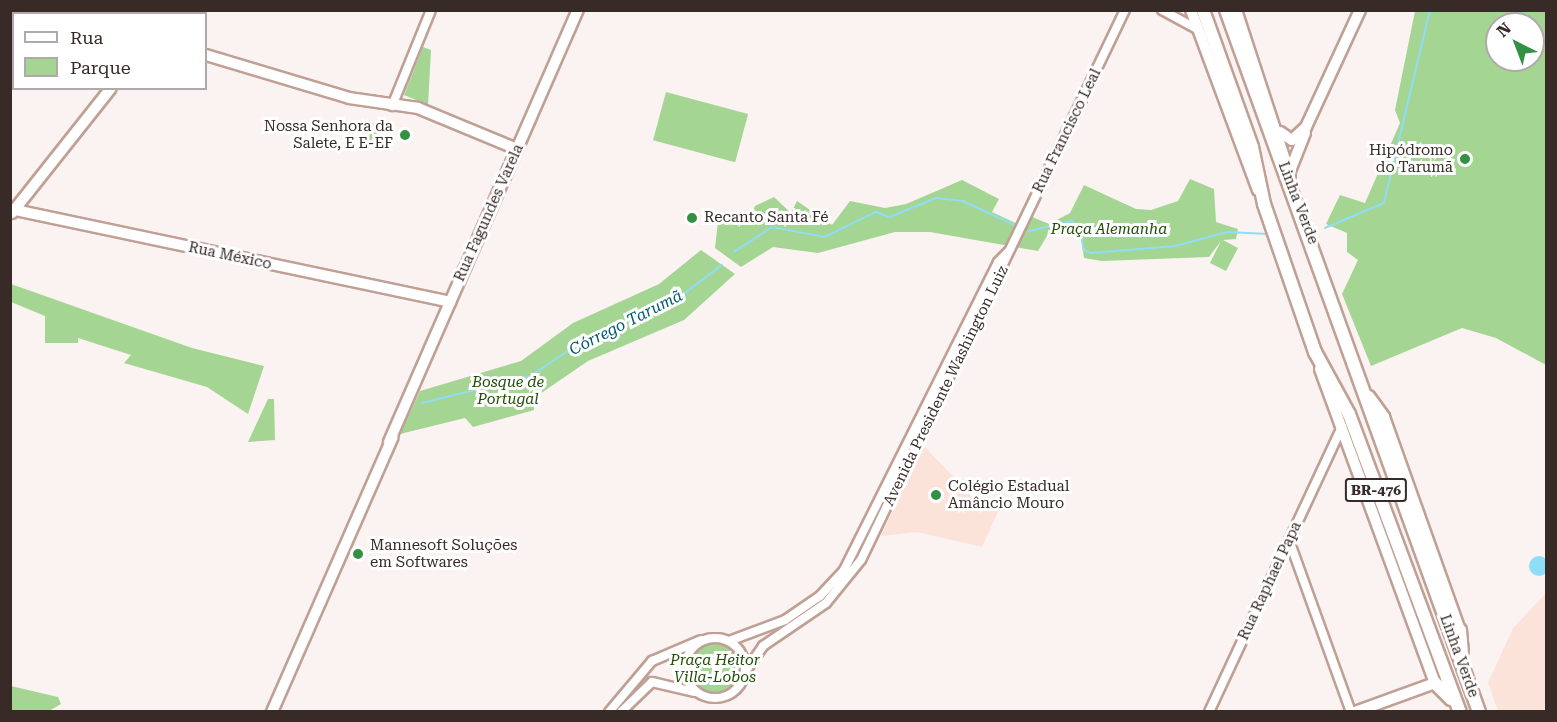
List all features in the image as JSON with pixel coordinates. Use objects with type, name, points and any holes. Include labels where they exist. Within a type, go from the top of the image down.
[{"type":"highway","name":"Linha Verde","points":[[1226,10],[1369,396],[1479,711]]},
{"type":"highway","name":"Linha Verde","points":[[1195,11],[1252,147],[1264,204],[1315,352],[1348,414],[1459,708]]},
{"type":"highway","points":[[1460,630],[1464,670]]},
{"type":"highway","points":[[1435,683],[1459,708]]},
{"type":"main road","name":"Rua Fagundes Varela","points":[[272,711],[578,10]]},
{"type":"main road","points":[[1236,10],[1278,126],[1295,193]]},
{"type":"main road","points":[[1290,173],[1306,127],[1360,10]]},
{"type":"main road","points":[[1195,11],[1199,30],[1264,204]]},
{"type":"main road","points":[[207,55],[392,106],[418,108],[517,149]]},
{"type":"main road","points":[[12,211],[109,90]]},
{"type":"main road","points":[[1278,126],[1287,141],[1306,127]]},
{"type":"main road","name":"Rua México","points":[[12,211],[450,302]]},
{"type":"main road","name":"Linha Verde","points":[[1315,352],[1435,683]]},
{"type":"main road","name":"Linha Verde","points":[[1369,396],[1384,417],[1460,630]]},
{"type":"main road","points":[[1353,711],[1435,683]]},
{"type":"street","points":[[392,106],[431,10]]},
{"type":"street","name":"Rua Francisco Leal","points":[[1008,252],[1125,10]]},
{"type":"street","points":[[1162,10],[1199,30]]},
{"type":"street","points":[[1177,18],[1195,11]]},
{"type":"street","name":"Avenida Presidente Washington Luiz","points":[[729,641],[777,624],[808,605],[848,564],[998,262],[1008,252]]},
{"type":"street","name":"Avenida Presidente Washington Luiz","points":[[745,672],[763,646],[826,603],[857,566],[1008,252]]},
{"type":"street","name":"Rua Raphael Papa","points":[[1209,711],[1342,427]]},
{"type":"street","points":[[1332,450],[1344,444],[1350,449]]},
{"type":"street","points":[[1289,540],[1353,711]]},
{"type":"street","points":[[700,694],[687,680],[686,661],[705,639]]},
{"type":"street","points":[[609,711],[658,657],[705,639],[729,641],[742,654],[745,672],[727,696],[700,694],[652,682],[621,711]]},
{"type":"shaded area","name":"Colégio Estadual Amâncio Mouro","points":[[924,446],[966,490],[998,512],[982,547],[917,532],[881,536]]},
{"type":"shaded area","points":[[1546,593],[1546,711],[1498,711],[1488,683],[1513,628]]},
{"type":"green space","name":"Hipódromo do Tarumã","points":[[1415,11],[1546,11],[1546,365],[1496,338],[1462,328],[1371,366],[1342,294],[1358,260],[1347,252],[1347,233],[1326,224],[1340,195],[1365,203],[1400,123],[1395,110]]},
{"type":"green space","points":[[423,47],[431,50],[428,105],[404,95]]},
{"type":"green space","points":[[666,92],[748,114],[735,162],[653,140]]},
{"type":"green space","points":[[375,123],[383,126],[386,134],[383,142],[375,145],[367,142],[364,134],[367,126]]},
{"type":"green space","name":"Praça Alemanha","points":[[1190,179],[1214,189],[1216,222],[1238,229],[1236,239],[1223,240],[1238,248],[1226,271],[1210,263],[1221,241],[1209,257],[1102,261],[1084,258],[1081,238],[1073,233],[1047,236],[1038,251],[930,232],[895,232],[818,253],[773,247],[741,267],[715,248],[719,212],[749,219],[755,206],[774,197],[791,213],[797,201],[832,225],[850,201],[885,208],[906,204],[962,180],[999,199],[992,212],[1024,227],[1030,216],[1049,224],[1070,213],[1084,185],[1136,209],[1151,210],[1178,201]]},
{"type":"green space","name":"Bosque de Portugal","points":[[701,250],[735,274],[684,320],[588,361],[534,398],[534,410],[473,427],[465,418],[400,434],[420,391],[521,361],[573,323],[659,284]]},
{"type":"green space","points":[[11,284],[192,348],[264,366],[248,414],[207,387],[124,363],[131,355],[78,338],[78,343],[45,343],[45,316],[11,302]]},
{"type":"green space","points":[[268,399],[274,399],[275,440],[248,442]]},
{"type":"green space","name":"Praça Heitor Villa-Lobos","points":[[710,641],[720,641],[730,645],[738,653],[742,668],[738,683],[730,691],[720,695],[710,695],[700,691],[692,683],[688,673],[688,663],[692,653],[700,645]]},
{"type":"green space","points":[[11,686],[58,697],[61,704],[49,711],[11,711]]},
{"type":"water","points":[[1539,556],[1546,559],[1549,566],[1546,573],[1539,576],[1532,573],[1529,566],[1532,559]]},
{"type":"waterway","name":"Córrego Tarumã","points":[[1325,228],[1384,203],[1430,10]]},
{"type":"waterway","name":"Córrego Tarumã","points":[[734,252],[772,227],[825,237],[876,212],[890,217],[936,198],[963,201],[1015,225]]},
{"type":"waterway","name":"Córrego Tarumã","points":[[1029,231],[1072,221],[1081,230],[1084,250],[1091,253],[1175,246],[1228,232],[1268,234]]},
{"type":"waterway","name":"Córrego Tarumã","points":[[422,403],[529,377],[589,337],[673,302],[722,265]]},
{"type":"place","name":"Nossa Senhora da Salete, E E-EF","points":[[405,135]]},
{"type":"place","name":"Hipódromo do Tarumã","points":[[1465,159]]},
{"type":"place","name":"Recanto Santa Fé","points":[[692,218]]},
{"type":"place","name":"Colégio Estadual Amâncio Mouro","points":[[936,495]]},
{"type":"place","name":"Mannesoft Soluções em Softwares","points":[[358,554]]}]
